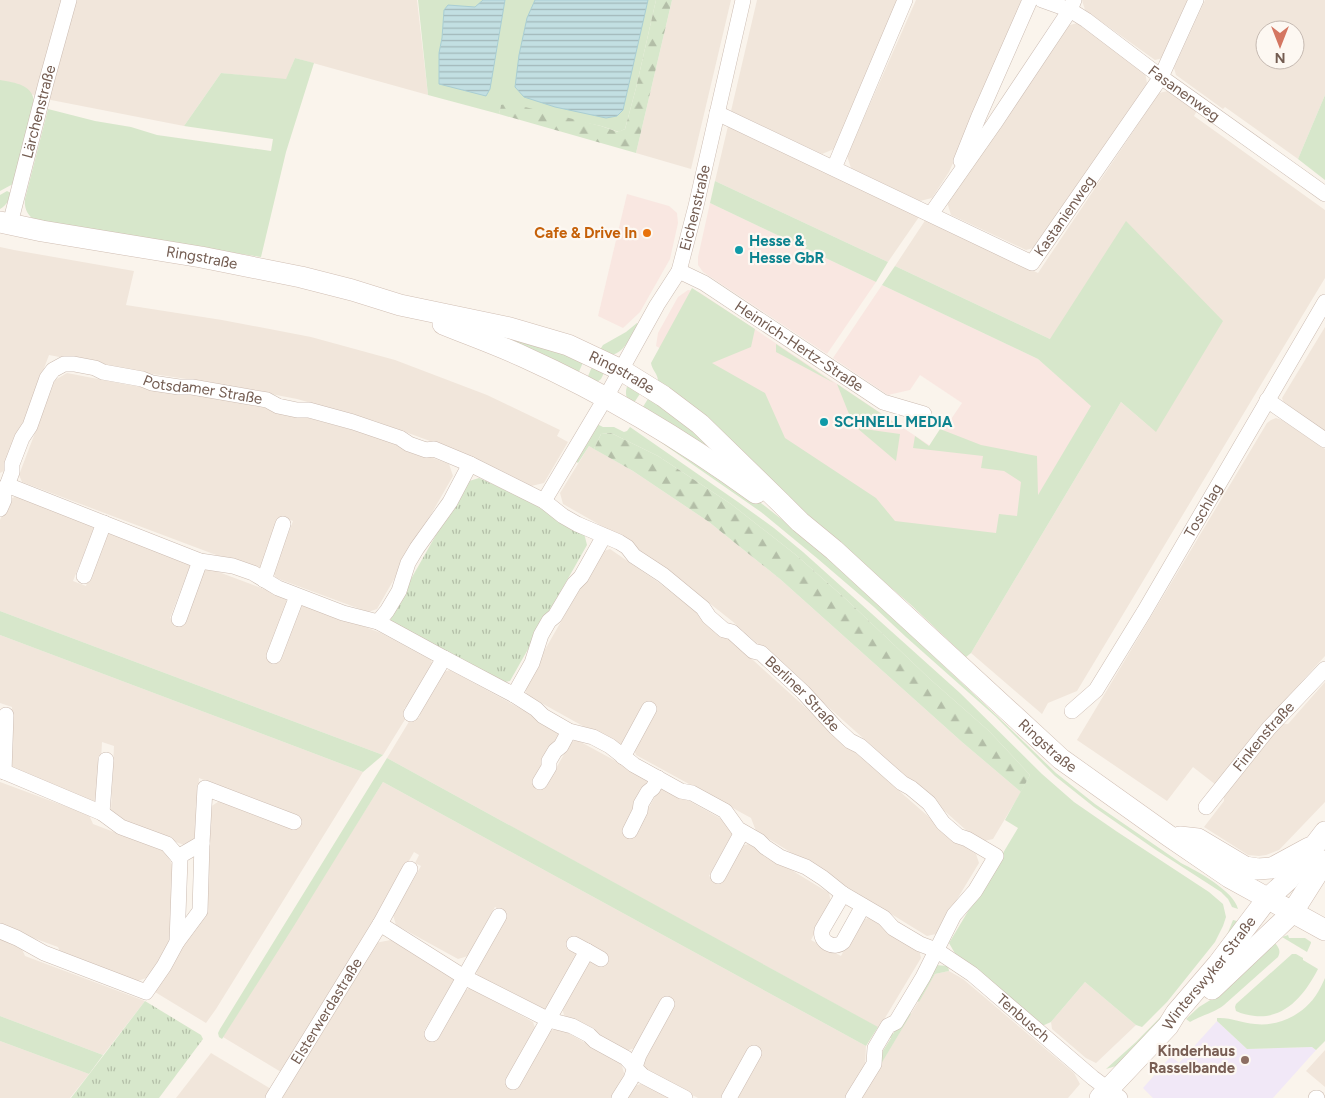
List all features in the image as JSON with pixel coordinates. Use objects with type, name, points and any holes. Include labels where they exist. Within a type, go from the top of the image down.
[{"type":"main road","name":"Ringstraße","points":[[5,223],[292,275],[352,290],[400,305],[523,356],[634,412],[719,466],[778,510],[800,522]]},
{"type":"main road","name":"Ringstraße","points":[[400,305],[510,328],[568,345],[621,370],[662,396],[700,424],[800,522],[848,563],[1061,759],[1168,836],[1229,877],[1322,929]]},
{"type":"main road","points":[[1168,836],[1198,838],[1245,867],[1258,869],[1272,868],[1321,846]]},
{"type":"main road","points":[[1168,1026],[1183,1017],[1292,913],[1321,846]]},
{"type":"main road","name":"Winterswyker Straße","points":[[1110,1095],[1168,1026],[1176,1012],[1218,964],[1267,899],[1321,846]]},
{"type":"street","name":"Lärchenstraße","points":[[5,223],[69,0]]},
{"type":"street","name":"Eichenstraße","points":[[606,397],[657,305],[679,272],[743,0]]},
{"type":"street","points":[[834,168],[905,0]]},
{"type":"street","points":[[952,186],[979,116],[1030,0]]},
{"type":"street","name":"Fasanenweg","points":[[1042,0],[1072,5],[1086,20],[1161,77],[1325,194]]},
{"type":"street","points":[[1161,77],[1196,0]]},
{"type":"street","points":[[931,214],[952,186],[1072,5]]},
{"type":"street","name":"Kastanienweg","points":[[717,113],[1032,263],[1161,77]]},
{"type":"street","name":"Heinrich-Hertz-Straße","points":[[679,272],[704,283],[883,402],[924,414]]},
{"type":"street","name":"Toschlag","points":[[1072,711],[1096,690],[1101,682],[1325,302]]},
{"type":"street","name":"Potsdamer Straße","points":[[0,509],[12,472],[12,464],[22,438],[30,426],[47,378],[52,370],[64,364],[95,368],[103,372],[142,379],[152,383],[192,387],[267,400],[278,406],[297,410],[310,410],[353,422],[400,438],[426,450],[434,449],[470,464],[544,501]]},
{"type":"street","points":[[544,501],[606,397]]},
{"type":"street","points":[[1267,400],[1325,440]]},
{"type":"street","points":[[378,622],[388,611],[399,591],[408,563],[450,502],[470,464]]},
{"type":"street","points":[[7,485],[200,561],[233,566],[254,574],[278,588],[297,596],[344,613],[378,622],[514,695],[544,716],[569,730],[593,737],[610,746],[634,765],[681,791],[692,793],[725,812],[738,829],[759,841],[780,857],[806,867],[843,894],[884,918],[893,928],[920,944],[936,950],[923,977],[896,1022],[888,1026],[875,1048],[874,1064],[853,1098]]},
{"type":"street","name":"Berliner Straße","points":[[544,501],[562,516],[627,547],[634,556],[663,575],[703,608],[709,617],[724,630],[732,632],[753,651],[761,653],[803,692],[850,741],[860,746],[902,783],[929,803],[943,823],[958,836],[967,839],[996,856],[975,891],[954,915],[936,950]]},
{"type":"street","points":[[84,576],[104,523]]},
{"type":"street","points":[[264,580],[283,524]]},
{"type":"street","points":[[514,695],[532,663],[541,635],[574,584],[581,577],[604,536]]},
{"type":"street","points":[[179,619],[200,561]]},
{"type":"street","points":[[274,656],[297,596]]},
{"type":"street","points":[[411,714],[444,658]]},
{"type":"street","name":"Finkenstraße","points":[[1206,807],[1269,728],[1325,669]]},
{"type":"street","points":[[623,757],[649,709]]},
{"type":"street","points":[[6,715],[2,771],[102,813],[121,827],[167,844],[180,859],[177,942]]},
{"type":"street","points":[[540,782],[549,767],[549,761],[555,750],[561,746],[569,730]]},
{"type":"street","points":[[102,813],[106,760]]},
{"type":"street","points":[[630,831],[640,812],[641,804],[658,778]]},
{"type":"street","points":[[0,931],[44,953],[146,992],[164,966],[177,942],[200,911],[205,788],[294,822]]},
{"type":"street","points":[[718,876],[742,832]]},
{"type":"street","points":[[178,858],[202,843]]},
{"type":"street","name":"Elsterwerdastraße","points":[[273,1098],[380,924],[410,869]]},
{"type":"street","points":[[843,894],[822,930],[823,940],[834,946],[843,942],[863,906]]},
{"type":"street","points":[[432,1034],[499,916]]},
{"type":"street","points":[[380,924],[464,977],[549,1020],[572,1026],[589,1035],[595,1041],[626,1058],[643,1076],[685,1098]]},
{"type":"street","points":[[513,1082],[549,1020],[580,948],[601,959]]},
{"type":"street","name":"Tenbusch","points":[[936,950],[972,974],[1093,1078],[1110,1095]]},
{"type":"street","points":[[619,1098],[631,1079],[639,1055],[667,1004]]},
{"type":"street","points":[[729,1098],[754,1053]]},
{"type":"shaded area","points":[[0,0],[417,0],[428,95],[295,58],[286,80],[221,73],[184,126],[51,100],[0,85]]},
{"type":"shaded area","points":[[672,0],[731,0],[691,169],[636,153]]},
{"type":"shaded area","points":[[757,0],[900,0],[834,149],[822,154],[731,111]]},
{"type":"shaded area","points":[[916,0],[1025,0],[949,172],[932,198],[920,201],[851,168],[847,156]]},
{"type":"shaded area","points":[[1082,0],[1189,0],[1163,58],[1155,60],[1085,10]]},
{"type":"shaded area","points":[[1205,0],[1325,0],[1325,95],[1298,159],[1176,75],[1174,68]]},
{"type":"shaded area","points":[[1078,23],[1145,71],[1147,84],[1037,247],[1026,250],[951,215],[947,202],[1065,26]]},
{"type":"shaded area","points":[[1172,90],[1198,109],[1194,116],[1325,210],[1325,278],[1077,691],[1048,703],[1042,714],[971,653],[1121,402],[1156,432],[1050,339],[895,266],[926,219],[1038,273],[1159,93]]},
{"type":"shaded area","points":[[728,126],[919,217],[888,262],[715,181]]},
{"type":"shaded area","points":[[627,194],[669,206],[677,213],[678,223],[670,259],[640,312],[623,328],[598,316]]},
{"type":"shaded area","points":[[710,203],[876,282],[827,354],[703,272],[698,265],[698,257]]},
{"type":"shaded area","points":[[0,247],[134,271],[126,305],[222,320],[311,337],[395,360],[487,395],[560,430],[557,436],[568,442],[544,483],[531,486],[452,449],[375,421],[297,399],[49,355],[6,470],[0,473]]},
{"type":"shaded area","points":[[882,285],[1038,359],[1092,406],[967,614],[676,358],[656,346],[658,333],[678,297],[688,290],[699,292],[932,447],[962,403],[920,375],[910,390],[888,395],[833,358]]},
{"type":"shaded area","points":[[1325,327],[1325,433],[1284,404],[1282,398]]},
{"type":"shaded area","points":[[67,373],[129,385],[212,397],[293,414],[371,435],[449,464],[453,476],[377,609],[368,612],[276,578],[273,572],[293,521],[281,517],[262,568],[256,570],[22,482],[19,475],[55,380]]},
{"type":"shaded area","points":[[1276,418],[1282,420],[1325,449],[1325,656],[1273,713],[1216,785],[1193,767],[1167,801],[1077,740],[1267,423]]},
{"type":"shaded area","points":[[589,446],[633,471],[709,522],[780,579],[962,742],[1021,792],[993,839],[984,841],[967,831],[732,621],[666,569],[600,525],[563,504],[560,493]]},
{"type":"shaded area","points":[[17,496],[91,524],[94,530],[73,581],[86,586],[105,534],[111,531],[188,560],[190,566],[170,618],[182,622],[202,570],[208,568],[285,597],[287,603],[267,654],[279,659],[299,607],[305,604],[381,633],[431,660],[433,666],[404,709],[409,713],[383,755],[0,611],[0,520],[8,500]]},
{"type":"shaded area","points":[[610,549],[658,582],[722,632],[937,824],[976,854],[979,863],[936,934],[927,936],[756,831],[751,818],[636,755],[634,749],[656,712],[644,705],[624,743],[617,745],[527,695],[524,686],[601,552]]},
{"type":"shaded area","points":[[0,635],[363,772],[206,1023],[155,992],[204,912],[210,807],[221,800],[296,828],[300,817],[199,778],[196,838],[184,845],[116,820],[111,810],[114,746],[102,742],[99,800],[92,803],[8,765],[12,707],[0,703]]},
{"type":"shaded area","points":[[450,670],[558,729],[560,736],[534,781],[546,787],[571,742],[577,740],[647,778],[649,784],[623,829],[634,835],[659,789],[666,788],[727,822],[732,834],[709,876],[721,883],[740,846],[749,844],[829,893],[831,903],[811,940],[841,956],[860,920],[869,918],[919,949],[921,958],[879,1028],[387,758],[413,715],[419,718],[422,707],[443,672]]},
{"type":"shaded area","points":[[1325,682],[1325,802],[1279,850],[1266,855],[1248,855],[1204,827],[1224,801],[1224,796],[1280,724],[1288,724]]},
{"type":"shaded area","points":[[0,782],[89,815],[93,824],[166,852],[174,869],[170,943],[149,977],[132,983],[62,956],[58,947],[0,926]]},
{"type":"shaded area","points":[[383,782],[866,1046],[865,1067],[846,1098],[736,1098],[762,1053],[750,1047],[722,1098],[698,1098],[645,1070],[643,1060],[663,998],[635,1048],[626,1051],[565,1018],[562,1008],[578,952],[548,1008],[539,1011],[478,977],[475,969],[507,913],[495,907],[468,956],[458,959],[396,925],[393,915],[421,866],[415,863],[419,855],[414,852],[370,929],[281,1072],[223,1037]]},
{"type":"shaded area","points":[[0,939],[21,947],[25,956],[145,1001],[103,1055],[0,1016]]},
{"type":"shaded area","points":[[396,939],[455,979],[424,1031],[435,1038],[463,991],[472,988],[533,1022],[536,1031],[505,1081],[516,1088],[550,1031],[559,1028],[621,1063],[625,1076],[612,1098],[283,1098],[282,1094],[375,943]]},
{"type":"shaded area","points":[[949,971],[963,979],[1074,1073],[1080,1084],[1068,1098],[860,1098],[935,974]]},
{"type":"shaded area","points":[[1085,982],[1136,1025],[1096,1063],[1086,1058],[1052,1029],[1051,1022]]},
{"type":"shaded area","name":"Kinderhaus Rasselbande","points":[[1217,1021],[1247,1049],[1312,1047],[1316,1050],[1273,1098],[1153,1098],[1143,1088],[1171,1056],[1179,1063]]},
{"type":"shaded area","points":[[0,1041],[89,1074],[70,1098],[0,1098]]},
{"type":"shaded area","points":[[1325,1050],[1325,1087],[1306,1071]]},
{"type":"shaded area","points":[[211,1053],[271,1089],[265,1098],[176,1098]]},
{"type":"shaded area","points":[[644,1083],[672,1098],[626,1098],[634,1086]]},
{"type":"green space","points":[[418,0],[656,0],[625,129],[619,132],[601,126],[501,105],[499,114],[428,95]]},
{"type":"green space","points":[[656,0],[672,0],[636,153],[499,114],[501,105],[509,103],[618,132],[625,129]]},
{"type":"green space","points":[[295,58],[314,63],[286,152],[261,257],[34,220],[28,213],[25,199],[48,109],[95,121],[131,127],[157,135],[271,151],[273,139],[184,126],[221,73],[286,79]]},
{"type":"green space","points":[[0,80],[27,88],[31,92],[34,104],[13,184],[0,191]]},
{"type":"green space","points":[[1325,95],[1325,180],[1298,159]]},
{"type":"green space","points":[[715,181],[888,262],[876,282],[710,203]]},
{"type":"green space","points":[[7,191],[11,193],[6,204],[0,209],[0,195]]},
{"type":"green space","points":[[1126,221],[1223,321],[1156,432],[1121,402],[971,653],[966,657],[910,604],[658,381],[651,363],[692,288],[755,329],[751,347],[712,363],[765,393],[785,438],[876,498],[895,521],[996,533],[999,514],[1017,516],[1021,482],[1004,471],[981,468],[983,456],[913,448],[915,436],[929,446],[940,429],[981,445],[1037,456],[1038,495],[1091,406],[1038,359],[882,285],[895,266],[1050,339]]},
{"type":"green space","points":[[637,323],[631,338],[620,351],[611,355],[598,353],[603,345],[626,332]]},
{"type":"green space","points":[[489,332],[585,358],[577,376]]},
{"type":"green space","points":[[776,344],[834,383],[776,352]]},
{"type":"green space","points":[[594,362],[605,371],[597,382],[586,381]]},
{"type":"green space","points":[[628,384],[643,389],[632,406],[626,396]]},
{"type":"green space","points":[[837,384],[901,427],[851,419]]},
{"type":"green space","points":[[651,394],[727,457],[641,410]]},
{"type":"green space","points":[[633,423],[752,496],[798,532],[842,570],[1056,773],[1095,804],[1181,863],[1214,882],[1230,895],[1238,909],[1232,907],[1228,899],[1221,892],[1094,807],[1055,776],[995,716],[818,559],[761,512]]},
{"type":"green space","points":[[597,424],[603,427],[614,427],[624,432],[630,427],[774,528],[960,693],[1042,774],[1074,802],[1209,892],[1223,904],[1226,917],[1215,942],[1167,1002],[1142,1027],[1136,1025],[1085,982],[1051,1022],[1042,1026],[957,957],[949,943],[1018,828],[1005,820],[1030,775],[989,731],[931,680],[848,601],[796,555],[731,504],[658,456],[611,433],[601,434],[594,449],[589,446],[578,463],[572,459]]},
{"type":"green space","points":[[857,428],[900,434],[896,461]]},
{"type":"green space","points":[[611,433],[658,456],[731,504],[796,555],[989,731],[1030,775],[1021,792],[962,742],[780,579],[709,522],[633,471],[594,449],[601,434]]},
{"type":"green space","points":[[479,478],[519,496],[584,533],[587,545],[510,681],[500,683],[392,625],[390,616],[466,482]]},
{"type":"green space","points":[[0,611],[383,755],[363,772],[0,635]]},
{"type":"green space","points":[[387,758],[878,1027],[866,1046],[383,782],[222,1039],[218,1033],[220,1029]]},
{"type":"green space","points":[[1233,920],[1237,921],[1194,986],[1116,1066],[1106,1069],[1136,1042],[1185,992],[1227,935]]},
{"type":"green space","points":[[1288,935],[1289,938],[1305,938],[1311,942],[1307,952],[1282,937]]},
{"type":"green space","points":[[1275,943],[1279,950],[1278,957],[1224,1005],[1190,1022],[1186,1019],[1199,1007],[1212,999]]},
{"type":"green space","points":[[1292,954],[1303,958],[1303,960],[1318,969],[1301,996],[1285,1009],[1266,1016],[1243,1014],[1236,1011],[1236,1004]]},
{"type":"green space","points":[[935,965],[948,966],[949,971],[935,974],[919,1002],[915,999]]},
{"type":"green space","points":[[1325,978],[1325,1041],[1316,1050],[1312,1047],[1247,1049],[1217,1021],[1217,1018],[1224,1018],[1264,1024],[1283,1021],[1299,1012],[1313,1000]]},
{"type":"green space","points":[[145,1001],[201,1035],[203,1039],[159,1098],[71,1098]]},
{"type":"green space","points":[[907,1011],[911,1014],[881,1064],[881,1054],[891,1038],[887,1036],[890,1032],[893,1034]]},
{"type":"green space","points":[[0,1016],[103,1055],[89,1074],[0,1041]]},
{"type":"water","points":[[483,0],[505,0],[490,89],[486,96],[439,84],[439,53],[444,10],[448,5],[475,7]]},
{"type":"water","points":[[535,0],[648,0],[623,110],[617,116],[606,118],[555,107],[524,97],[515,87],[519,55],[527,18]]},
{"type":"place","name":"Cafe & Drive In","points":[[647,233]]},
{"type":"place","name":"Hesse & Hesse GbR","points":[[739,250]]},
{"type":"place","name":"SCHNELL MEDIA","points":[[824,422]]},
{"type":"place","name":"Kinderhaus Rasselbande","points":[[1245,1060]]}]
